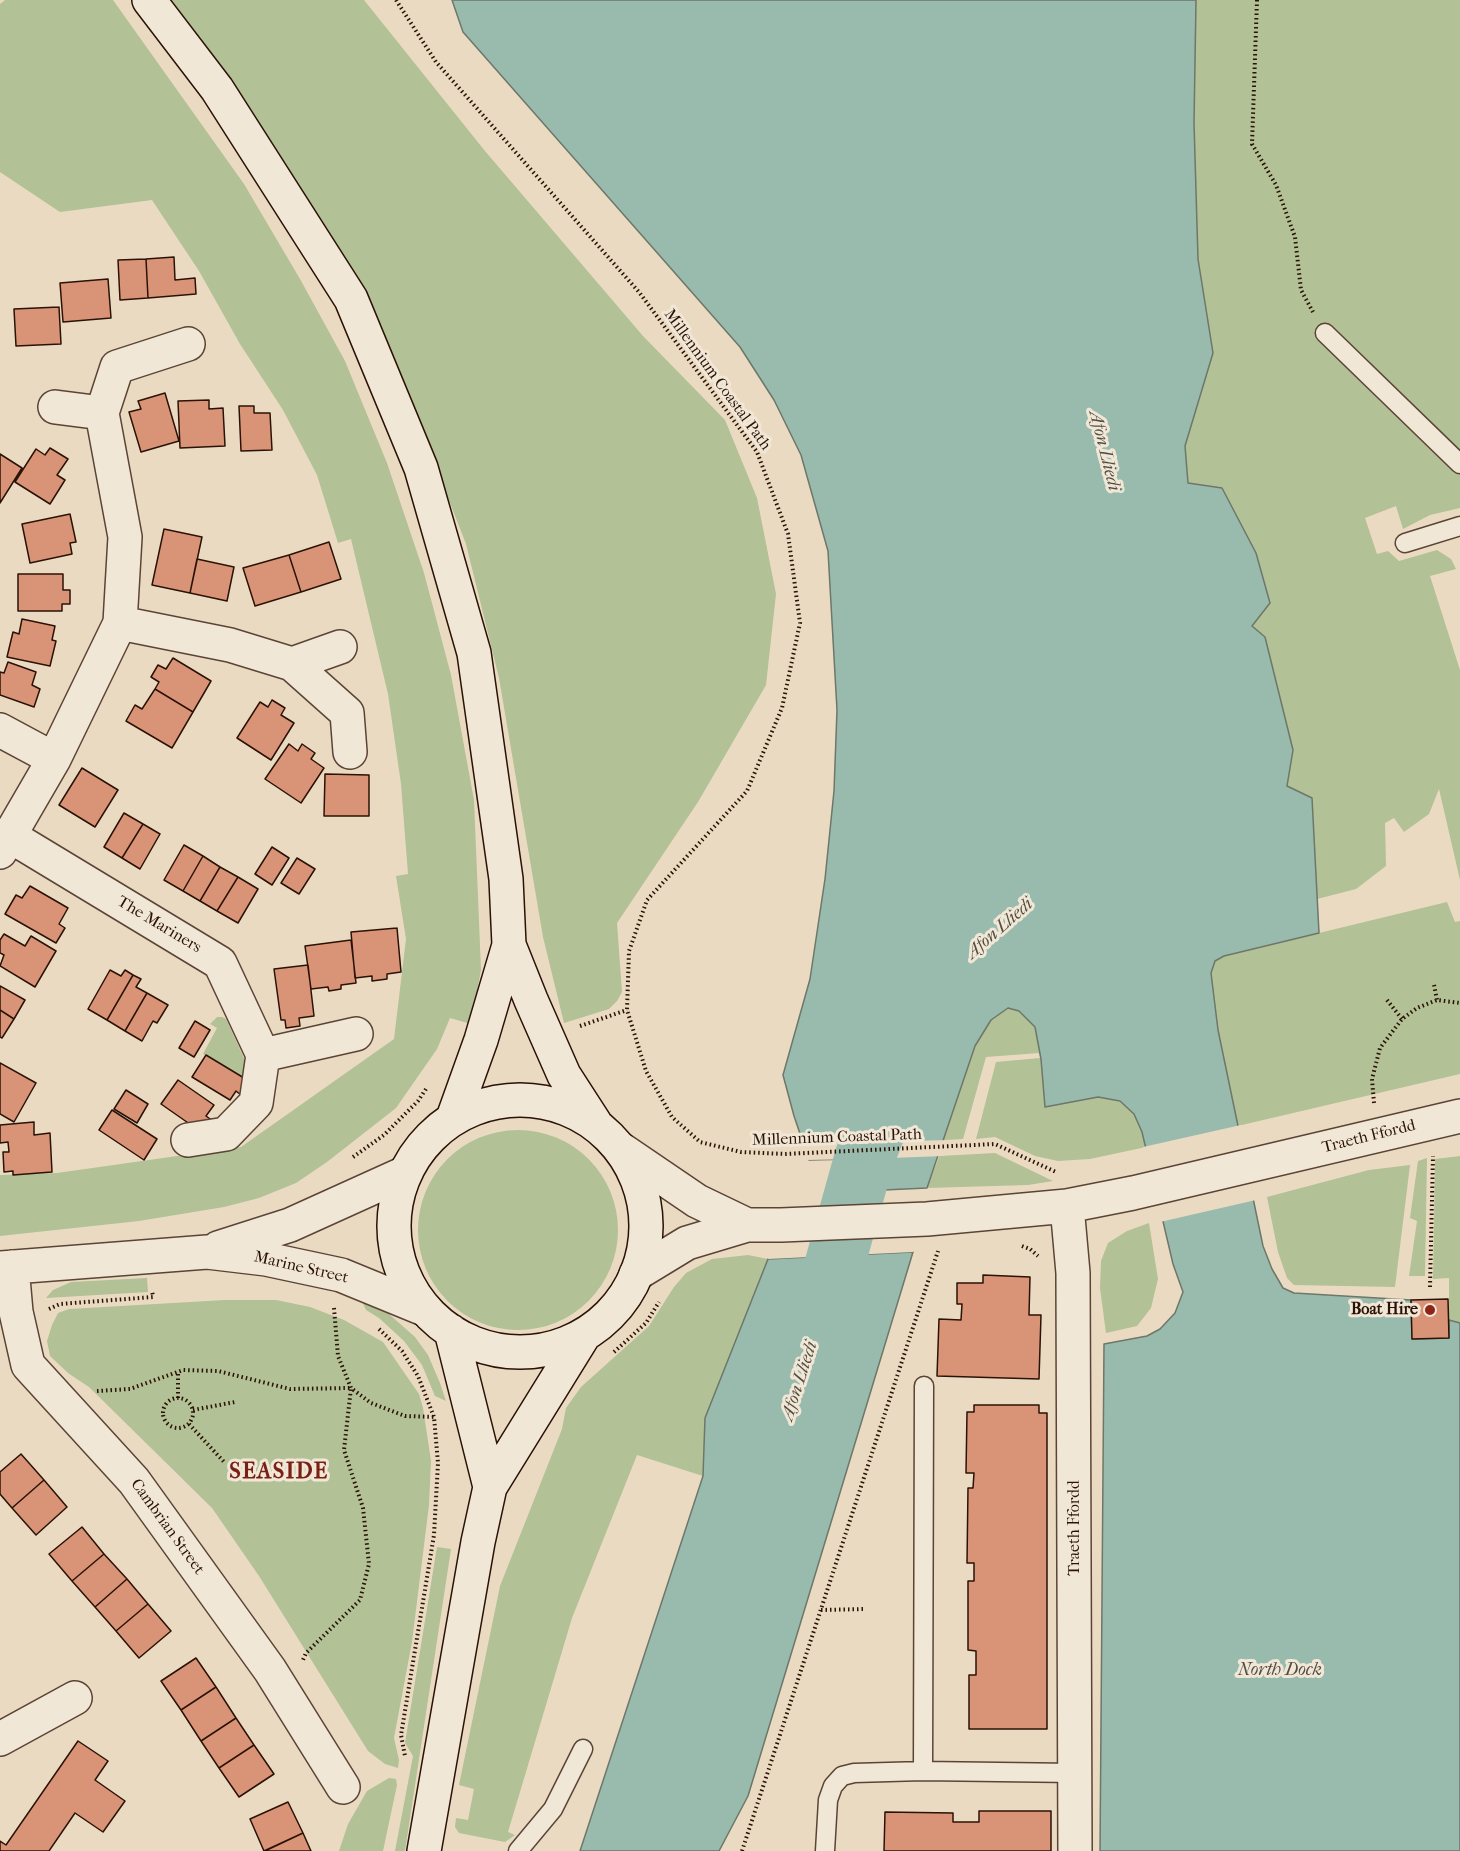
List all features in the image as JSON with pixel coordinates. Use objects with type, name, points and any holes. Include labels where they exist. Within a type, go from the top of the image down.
[{"type":"street","points":[[149,0],[216,89],[351,298],[421,468],[474,653],[506,879],[510,945],[564,1075],[595,1123],[622,1150],[639,1183],[647,1220],[644,1254],[631,1286],[611,1313],[584,1335],[552,1348],[518,1352],[483,1347],[451,1331],[424,1309],[405,1279],[395,1245],[394,1208],[405,1173],[425,1142],[453,1118],[488,1103],[524,1099],[562,1106],[595,1123]]},
{"type":"street","name":"The Mariners","points":[[188,344],[117,367],[102,413],[125,537],[120,623],[54,759],[5,844],[220,963],[263,1055]]},
{"type":"street","points":[[55,407],[102,413]]},
{"type":"street","points":[[120,623],[230,645],[292,664],[347,712],[350,752]]},
{"type":"street","points":[[292,664],[340,647]]},
{"type":"street","points":[[0,730],[54,759]]},
{"type":"street","points":[[453,1118],[481,1040],[510,945]]},
{"type":"street","points":[[188,1140],[226,1134],[256,1103],[263,1055],[356,1034]]},
{"type":"street","name":"Traeth Ffordd","points":[[636,1274],[687,1243],[747,1225],[934,1231],[1066,1191],[1133,1193],[1447,1119]]},
{"type":"street","name":"Traeth Ffordd","points":[[622,1150],[698,1202],[747,1225]]},
{"type":"street","name":"Marine Street","points":[[207,1252],[290,1225],[405,1173]]},
{"type":"street","name":"Traeth Ffordd","points":[[1066,1191],[1073,1273],[1076,1851]]},
{"type":"street","name":"Marine Street","points":[[6,1267],[207,1252],[266,1258],[341,1275],[424,1309]]},
{"type":"street","name":"Cambrian Street","points":[[6,1267],[28,1365],[134,1481],[250,1643],[344,1787]]},
{"type":"street","points":[[451,1331],[490,1487]]},
{"type":"street","points":[[424,1851],[478,1542],[490,1487],[584,1335]]},
{"type":"street","points":[[0,1739],[75,1698]]},
{"type":"lane","points":[[1325,333],[1460,464]]},
{"type":"lane","points":[[1405,543],[1460,526]]},
{"type":"lane","points":[[923,1771],[924,1386]]},
{"type":"lane","points":[[518,1851],[553,1809],[583,1749]]},
{"type":"lane","points":[[825,1851],[828,1800],[833,1786],[842,1776],[854,1773],[923,1771],[1076,1773]]},
{"type":"path","name":"Millennium Coastal Path","points":[[396,0],[436,62],[639,292],[757,452],[788,534],[800,623],[782,708],[747,791],[647,900],[629,951],[627,1010],[646,1071],[672,1118],[700,1142],[741,1152],[785,1154],[995,1144],[1066,1191]]},
{"type":"path","points":[[1257,0],[1252,144],[1276,185],[1295,237],[1301,290],[1325,333]]},
{"type":"path","points":[[1434,985],[1437,1000]]},
{"type":"path","points":[[1387,1000],[1402,1019]]},
{"type":"path","points":[[1374,1104],[1372,1079],[1380,1048],[1402,1019],[1417,1008],[1437,1000],[1460,1003]]},
{"type":"path","points":[[573,1029],[627,1010]]},
{"type":"path","points":[[346,1162],[384,1135],[418,1101],[429,1083]]},
{"type":"path","points":[[1430,1287],[1447,1119]]},
{"type":"path","points":[[742,1851],[821,1610],[934,1231]]},
{"type":"path","points":[[42,1315],[49,1308],[60,1304],[153,1297],[152,1289]]},
{"type":"path","points":[[606,1359],[646,1323],[663,1294]]},
{"type":"path","points":[[286,1696],[306,1653],[360,1600],[369,1564],[363,1508],[344,1450],[351,1388],[338,1356],[334,1329],[334,1301]]},
{"type":"path","points":[[375,1326],[402,1351],[418,1376],[434,1417],[438,1463],[434,1535],[401,1735],[406,1760]]},
{"type":"path","points":[[56,1394],[130,1389],[178,1372],[218,1371],[290,1389],[351,1388],[371,1403],[405,1416],[434,1417]]},
{"type":"path","points":[[178,1372],[178,1398]]},
{"type":"path","points":[[178,1398],[187,1401],[193,1410],[193,1415],[189,1424],[175,1429],[163,1419],[162,1414],[165,1404],[178,1398]]},
{"type":"path","points":[[193,1410],[234,1402]]},
{"type":"path","points":[[189,1424],[225,1463]]},
{"type":"path","points":[[821,1610],[866,1609]]},
{"type":"shaded area","points":[[5,0],[113,0],[244,184],[345,361],[387,463],[424,573],[451,675],[474,800],[481,970],[471,1024],[450,1018],[437,1049],[396,1108],[327,1162],[296,1183],[259,1198],[224,1207],[139,1221],[0,1236],[0,1175],[57,1173],[241,1147],[394,1039],[406,939],[396,876],[408,874],[401,784],[388,694],[351,539],[338,543],[317,475],[283,410],[240,344],[199,271],[152,200],[60,212],[0,172],[0,4]]},
{"type":"shaded area","points":[[167,0],[364,0],[485,151],[643,336],[725,420],[757,498],[776,594],[766,685],[698,802],[617,923],[622,992],[609,1009],[564,1023],[543,937],[499,678],[466,544],[414,410]]},
{"type":"shaded area","points":[[1005,0],[1460,0],[1460,508],[1430,515],[1403,529],[1396,506],[1365,518],[1377,554],[1388,551],[1399,561],[1437,550],[1451,559],[1456,569],[1430,576],[1460,670],[1460,880],[1439,789],[1429,814],[1404,832],[1394,818],[1385,823],[1386,866],[1356,889],[1317,899],[1319,933],[1447,902],[1455,922],[1460,921],[1460,1074],[1199,1135]]},
{"type":"shaded area","points":[[974,970],[1124,1025],[1146,1147],[1090,1159],[1058,1161],[1035,1156],[995,1137],[976,1139],[996,1062],[1040,1058],[1039,1053],[986,1057],[963,1139],[945,1140],[940,1156],[995,1153],[1053,1181],[1028,1185],[927,1188],[939,1157]]},
{"type":"shaded area","points":[[217,1017],[226,1019],[248,1067],[249,1081],[203,1054],[217,1028],[210,1024]]},
{"type":"shaded area","points":[[508,1130],[528,1130],[547,1134],[565,1142],[589,1159],[601,1174],[614,1201],[618,1230],[614,1259],[601,1286],[589,1301],[574,1313],[547,1326],[528,1330],[508,1330],[489,1326],[471,1318],[447,1301],[435,1286],[422,1259],[418,1240],[418,1220],[422,1201],[430,1183],[447,1159],[462,1147],[489,1134]]},
{"type":"shaded area","points":[[1460,1156],[1460,1323],[1449,1320],[1449,1278],[1433,1279],[1435,1159]]},
{"type":"shaded area","points":[[1427,1158],[1425,1276],[1409,1276],[1417,1221],[1410,1218],[1418,1161]]},
{"type":"shaded area","points":[[1410,1165],[1395,1287],[1294,1285],[1287,1278],[1278,1252],[1267,1197],[1369,1170]]},
{"type":"shaded area","points":[[1149,1223],[1158,1279],[1151,1308],[1137,1326],[1106,1333],[1100,1288],[1101,1261],[1108,1243],[1127,1231]]},
{"type":"shaded area","points":[[748,1255],[768,1259],[705,1418],[703,1476],[637,1455],[572,1618],[508,1832],[515,1835],[505,1842],[459,1833],[455,1827],[456,1818],[468,1820],[474,1789],[459,1785],[500,1586],[562,1429],[566,1408],[581,1387],[649,1326],[674,1287],[686,1273],[712,1259]]},
{"type":"shaded area","points":[[147,1278],[148,1292],[46,1298],[53,1290],[71,1282]]},
{"type":"shaded area","points":[[360,1297],[381,1307],[415,1337],[428,1355],[446,1401],[435,1396],[422,1365],[404,1341],[379,1318],[366,1310]]},
{"type":"shaded area","points":[[225,1300],[276,1300],[310,1307],[344,1320],[383,1342],[419,1394],[431,1461],[429,1505],[412,1642],[394,1738],[399,1760],[398,1768],[385,1764],[368,1751],[259,1576],[212,1508],[89,1387],[68,1373],[50,1356],[47,1341],[52,1325],[58,1313],[69,1309]]},
{"type":"shaded area","points":[[437,1547],[451,1549],[405,1851],[395,1851],[413,1756],[405,1743]]},
{"type":"shaded area","points":[[389,1778],[396,1779],[397,1785],[383,1851],[339,1851],[348,1824],[367,1791]]},
{"type":"water","name":"North Dock","points":[[452,0],[1196,0],[1194,123],[1198,259],[1213,353],[1185,446],[1188,483],[1222,488],[1256,553],[1270,603],[1252,626],[1265,637],[1293,750],[1287,786],[1312,798],[1319,933],[1224,956],[1215,961],[1211,973],[1218,1030],[1263,1246],[1283,1288],[1294,1293],[1411,1300],[1412,1339],[1449,1338],[1449,1320],[1460,1323],[1460,1851],[1100,1851],[1104,1344],[1147,1336],[1160,1329],[1175,1313],[1183,1292],[1173,1264],[1142,1132],[1134,1114],[1120,1101],[1098,1097],[1045,1107],[1041,1059],[1035,1027],[1019,1011],[1008,1008],[991,1020],[975,1046],[927,1188],[841,1192],[852,1159],[809,1160],[783,1075],[810,979],[825,879],[834,791],[837,710],[828,551],[801,455],[774,400],[740,347],[463,32]]},
{"type":"water","points":[[913,1252],[748,1796],[719,1851],[580,1851],[703,1476],[705,1418],[768,1259]]},
{"type":"pier","points":[[1241,1125],[1256,1200],[1160,1222],[1143,1147]]},
{"type":"pier","points":[[948,1140],[943,1156],[864,1159],[806,1160],[801,1144]]},
{"type":"pier","points":[[914,1249],[913,1252],[768,1259],[769,1256]]},
{"type":"building","points":[[174,257],[175,280],[195,278],[196,294],[148,298],[146,259]]},
{"type":"building","points":[[146,259],[148,298],[120,300],[118,260]]},
{"type":"building","points":[[108,279],[111,318],[63,322],[60,283]]},
{"type":"building","points":[[59,307],[61,344],[16,346],[14,309]]},
{"type":"building","points":[[165,393],[179,441],[141,452],[129,412],[141,409],[138,401]]},
{"type":"building","points":[[209,400],[209,409],[223,408],[225,446],[180,448],[178,401]]},
{"type":"building","points":[[239,406],[254,406],[254,413],[270,413],[272,450],[241,451]]},
{"type":"building","points":[[50,448],[68,459],[57,475],[65,480],[50,504],[15,482],[36,449],[45,455]]},
{"type":"building","points":[[0,454],[22,468],[0,503]]},
{"type":"building","points":[[70,514],[76,542],[70,543],[72,554],[30,563],[22,524]]},
{"type":"building","points":[[164,529],[202,537],[190,593],[152,585]]},
{"type":"building","points":[[329,542],[341,579],[301,592],[289,555]]},
{"type":"building","points":[[289,555],[301,592],[255,606],[243,568]]},
{"type":"building","points":[[197,559],[234,567],[227,601],[190,593]]},
{"type":"building","points":[[18,574],[63,574],[63,590],[70,590],[70,604],[62,604],[62,611],[18,611]]},
{"type":"building","points":[[22,619],[55,626],[52,640],[56,641],[50,666],[7,657],[13,632],[19,634]]},
{"type":"building","points":[[173,658],[211,681],[193,712],[155,689],[159,682],[151,677],[158,665],[166,669]]},
{"type":"building","points":[[8,662],[36,672],[32,685],[40,689],[34,707],[0,695],[0,672],[4,673]]},
{"type":"building","points":[[155,689],[193,712],[172,748],[126,721],[135,705],[142,709]]},
{"type":"building","points":[[272,700],[285,708],[281,715],[294,723],[271,760],[237,738],[260,702],[268,707]]},
{"type":"building","points":[[289,744],[298,751],[302,744],[315,753],[311,759],[324,768],[301,803],[265,779]]},
{"type":"building","points":[[82,768],[118,790],[95,827],[59,805]]},
{"type":"building","points":[[325,774],[369,775],[369,816],[324,816]]},
{"type":"building","points":[[124,813],[143,824],[122,858],[104,847]]},
{"type":"building","points":[[143,824],[160,834],[140,869],[122,858]]},
{"type":"building","points":[[184,845],[203,856],[183,891],[164,880]]},
{"type":"building","points":[[272,847],[289,858],[272,885],[255,874]]},
{"type":"building","points":[[203,856],[220,867],[200,901],[183,891]]},
{"type":"building","points":[[297,858],[315,869],[299,894],[281,883]]},
{"type":"building","points":[[220,867],[238,877],[217,911],[200,901]]},
{"type":"building","points":[[238,877],[258,889],[238,923],[217,911]]},
{"type":"building","points":[[30,886],[68,908],[59,924],[65,928],[56,943],[5,914],[16,895],[22,898]]},
{"type":"building","points":[[397,928],[401,972],[387,974],[387,979],[372,981],[372,976],[355,978],[351,932]]},
{"type":"building","points":[[4,934],[25,946],[31,936],[56,951],[35,987],[0,966],[4,955],[0,953],[0,940]]},
{"type":"building","points":[[351,940],[356,983],[341,985],[341,989],[329,991],[328,987],[311,989],[305,946]]},
{"type":"building","points":[[308,965],[314,1016],[299,1018],[300,1026],[286,1028],[285,1020],[281,1020],[274,969]]},
{"type":"building","points":[[110,970],[121,976],[125,970],[133,975],[107,1020],[88,1009]]},
{"type":"building","points":[[133,975],[141,979],[136,987],[147,993],[125,1031],[107,1020]]},
{"type":"building","points":[[0,986],[25,1000],[14,1019],[0,1010]]},
{"type":"building","points":[[147,993],[168,1005],[157,1023],[153,1021],[142,1041],[125,1031]]},
{"type":"building","points":[[0,1010],[14,1019],[2,1038],[0,1037]]},
{"type":"building","points":[[195,1021],[210,1030],[194,1057],[179,1048]]},
{"type":"building","points":[[206,1055],[249,1081],[241,1095],[236,1091],[230,1100],[192,1077]]},
{"type":"building","points":[[0,1063],[36,1083],[14,1122],[0,1114]]},
{"type":"building","points":[[178,1080],[214,1105],[206,1116],[213,1121],[204,1134],[161,1104]]},
{"type":"building","points":[[126,1090],[148,1104],[137,1123],[114,1109]]},
{"type":"building","points":[[112,1110],[157,1139],[144,1160],[99,1130]]},
{"type":"building","points":[[34,1122],[34,1135],[50,1133],[52,1172],[13,1175],[13,1171],[4,1172],[3,1152],[9,1152],[8,1142],[0,1143],[0,1125]]},
{"type":"building","points":[[983,1275],[1030,1277],[1029,1315],[1041,1315],[1039,1379],[937,1376],[939,1319],[961,1320],[962,1304],[957,1304],[957,1283],[983,1283]]},
{"type":"building","name":"Boat Hire","points":[[1448,1299],[1449,1338],[1412,1339],[1411,1300]]},
{"type":"building","points":[[974,1405],[1039,1405],[1039,1413],[1047,1413],[1047,1729],[969,1729],[969,1675],[976,1675],[976,1651],[968,1650],[968,1581],[974,1581],[974,1563],[967,1563],[968,1488],[973,1488],[974,1473],[966,1473],[967,1412],[974,1412]]},
{"type":"building","points":[[21,1454],[44,1480],[12,1508],[0,1494],[0,1472]]},
{"type":"building","points":[[44,1480],[67,1507],[36,1535],[12,1508]]},
{"type":"building","points":[[82,1527],[104,1554],[72,1581],[49,1554]]},
{"type":"building","points":[[104,1554],[127,1579],[95,1607],[72,1581]]},
{"type":"building","points":[[127,1579],[148,1604],[116,1631],[95,1607]]},
{"type":"building","points":[[148,1604],[171,1631],[139,1658],[116,1631]]},
{"type":"building","points":[[196,1658],[216,1687],[181,1710],[161,1681]]},
{"type":"building","points":[[216,1687],[236,1718],[201,1741],[181,1710]]},
{"type":"building","points":[[236,1718],[254,1745],[219,1768],[201,1741]]},
{"type":"building","points":[[78,1741],[108,1761],[95,1780],[125,1801],[103,1832],[75,1813],[49,1851],[0,1851],[0,1841],[6,1845]]},
{"type":"building","points":[[254,1745],[274,1774],[239,1797],[219,1768]]},
{"type":"building","points":[[288,1802],[303,1833],[264,1851],[250,1819]]},
{"type":"building","points":[[979,1811],[1051,1811],[1051,1851],[884,1851],[885,1812],[953,1813],[953,1822],[979,1822]]},
{"type":"building","points":[[303,1833],[311,1851],[265,1851]]},
{"type":"waterway","name":"Afon Lliedi","points":[[815,1335],[864,1159],[882,1114]]},
{"type":"place","name":"Boat Hire","points":[[1430,1310]]},
{"type":"district","name":"SEASIDE","points":[[279,1473]]}]
